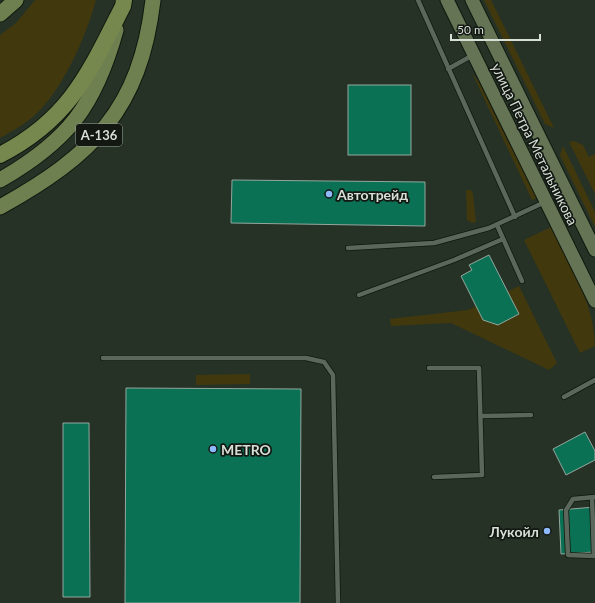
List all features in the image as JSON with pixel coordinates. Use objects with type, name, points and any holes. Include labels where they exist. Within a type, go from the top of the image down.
[{"type":"highway","name":"А-136","points":[[0,155],[36,134],[73,96],[90,72],[123,3]]},
{"type":"main road","points":[[0,14],[16,0]]},
{"type":"main road","name":"А-136","points":[[0,207],[77,158],[105,128],[122,104],[138,71],[146,41],[152,0]]},
{"type":"main road","name":"улица Петра Метальникова","points":[[446,0],[595,301]]},
{"type":"main road","name":"улица Петра Метальникова","points":[[472,0],[595,250]]},
{"type":"main road","name":"А-136","points":[[0,180],[43,153],[58,140],[76,120],[97,85],[123,3]]},
{"type":"lane","points":[[418,0],[515,217]]},
{"type":"lane","points":[[448,69],[474,55]]},
{"type":"lane","points":[[348,248],[434,243],[497,225],[545,202]]},
{"type":"lane","points":[[497,225],[522,281]]},
{"type":"lane","points":[[359,295],[454,260],[504,239]]},
{"type":"lane","points":[[103,358],[306,358],[324,362],[333,375],[338,603]]},
{"type":"lane","points":[[429,368],[479,368],[482,475],[434,477]]},
{"type":"lane","points":[[564,397],[595,380]]},
{"type":"lane","points":[[481,416],[531,414]]},
{"type":"lane","points":[[593,497],[594,556],[568,555],[566,510],[573,499],[593,497]]},
{"type":"shaded area","points":[[35,0],[96,0],[92,15],[79,48],[61,82],[51,97],[29,120],[0,138],[0,35],[16,23]]},
{"type":"shaded area","points":[[484,0],[491,0],[554,128],[545,124]]},
{"type":"shaded area","points":[[472,73],[485,90],[537,198],[532,200]]},
{"type":"shaded area","points":[[574,141],[583,145],[589,157],[595,154],[595,194],[569,142]]},
{"type":"shaded area","points":[[563,146],[595,212],[595,227],[560,155]]},
{"type":"shaded area","points":[[466,190],[471,190],[473,194],[476,222],[472,223],[467,220]]},
{"type":"shaded area","points":[[551,227],[580,285],[591,315],[595,346],[580,353],[524,240]]},
{"type":"shaded area","points":[[519,286],[557,363],[549,370],[451,323],[391,326],[390,319],[468,310]]},
{"type":"shaded area","points":[[250,374],[250,384],[196,385],[196,375]]},
{"type":"building","points":[[348,85],[411,85],[411,155],[348,155]]},
{"type":"building","name":"Автотрейд","points":[[232,180],[425,182],[425,226],[231,223]]},
{"type":"building","points":[[489,255],[519,314],[498,325],[483,320],[461,276],[472,270],[469,265]]},
{"type":"building","name":"METRO","points":[[126,388],[301,389],[300,603],[125,603]]},
{"type":"building","points":[[63,423],[89,423],[90,597],[63,597]]},
{"type":"building","points":[[585,432],[595,451],[595,460],[566,475],[553,449]]},
{"type":"building","points":[[595,507],[595,552],[561,554],[559,510]]},
{"type":"place","name":"Автотрейд","points":[[329,194]]},
{"type":"place","name":"METRO","points":[[213,449]]},
{"type":"place","name":"Лукойл","points":[[547,531]]}]
